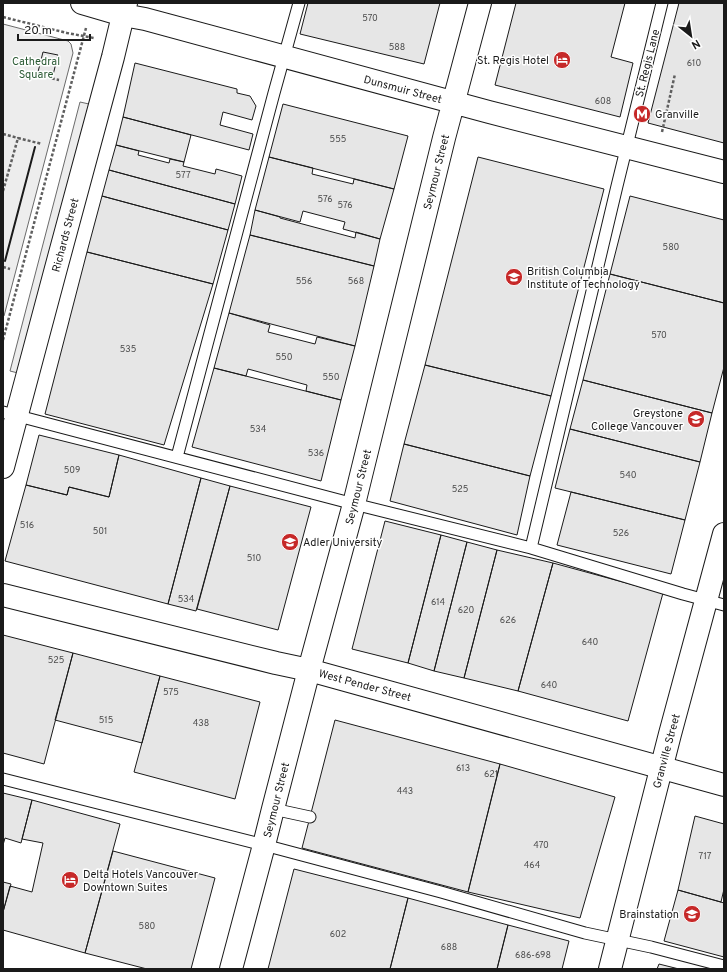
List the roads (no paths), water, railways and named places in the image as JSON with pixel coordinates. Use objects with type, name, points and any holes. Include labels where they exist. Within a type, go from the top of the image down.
[{"type":"main road","name":"Dunsmuir Street","points":[[82,3],[125,9],[145,19],[284,57],[489,112],[724,172]]},
{"type":"main road","name":"Seymour Street","points":[[231,969],[354,504],[453,102],[480,3]]},
{"type":"main road","name":"Richards Street","points":[[3,467],[10,414],[109,73],[125,9]]},
{"type":"main road","name":"Granville Street","points":[[610,969],[661,768],[715,603],[724,534]]},
{"type":"main road","name":"West Pender Street","points":[[3,595],[309,670],[661,768],[724,784]]},
{"type":"lane","points":[[178,457],[299,3]]},
{"type":"lane","name":"St. Regis Lane","points":[[531,548],[615,193],[662,3]]},
{"type":"lane","points":[[10,414],[354,504],[531,548],[715,603]]},
{"type":"lane","points":[[3,779],[264,845],[441,892],[585,933],[651,947],[724,966]]},
{"type":"lane","points":[[273,809],[310,817]]},
{"type":"place","name":"St. Regis Hotel","points":[[562,60]]},
{"type":"place","name":"Granville","points":[[642,114]]},
{"type":"place","name":"British Columbia Institute of Technology","points":[[514,277]]},
{"type":"place","name":"Greystone College Vancouver","points":[[696,419]]},
{"type":"place","name":"Adler University","points":[[290,542]]},
{"type":"place","name":"Delta Hotels Vancouver Downtown Suites","points":[[70,880]]},
{"type":"place","name":"Brainstation","points":[[692,914]]},
{"type":"park label","name":"Cathedral Square","points":[[36,67]]}]
